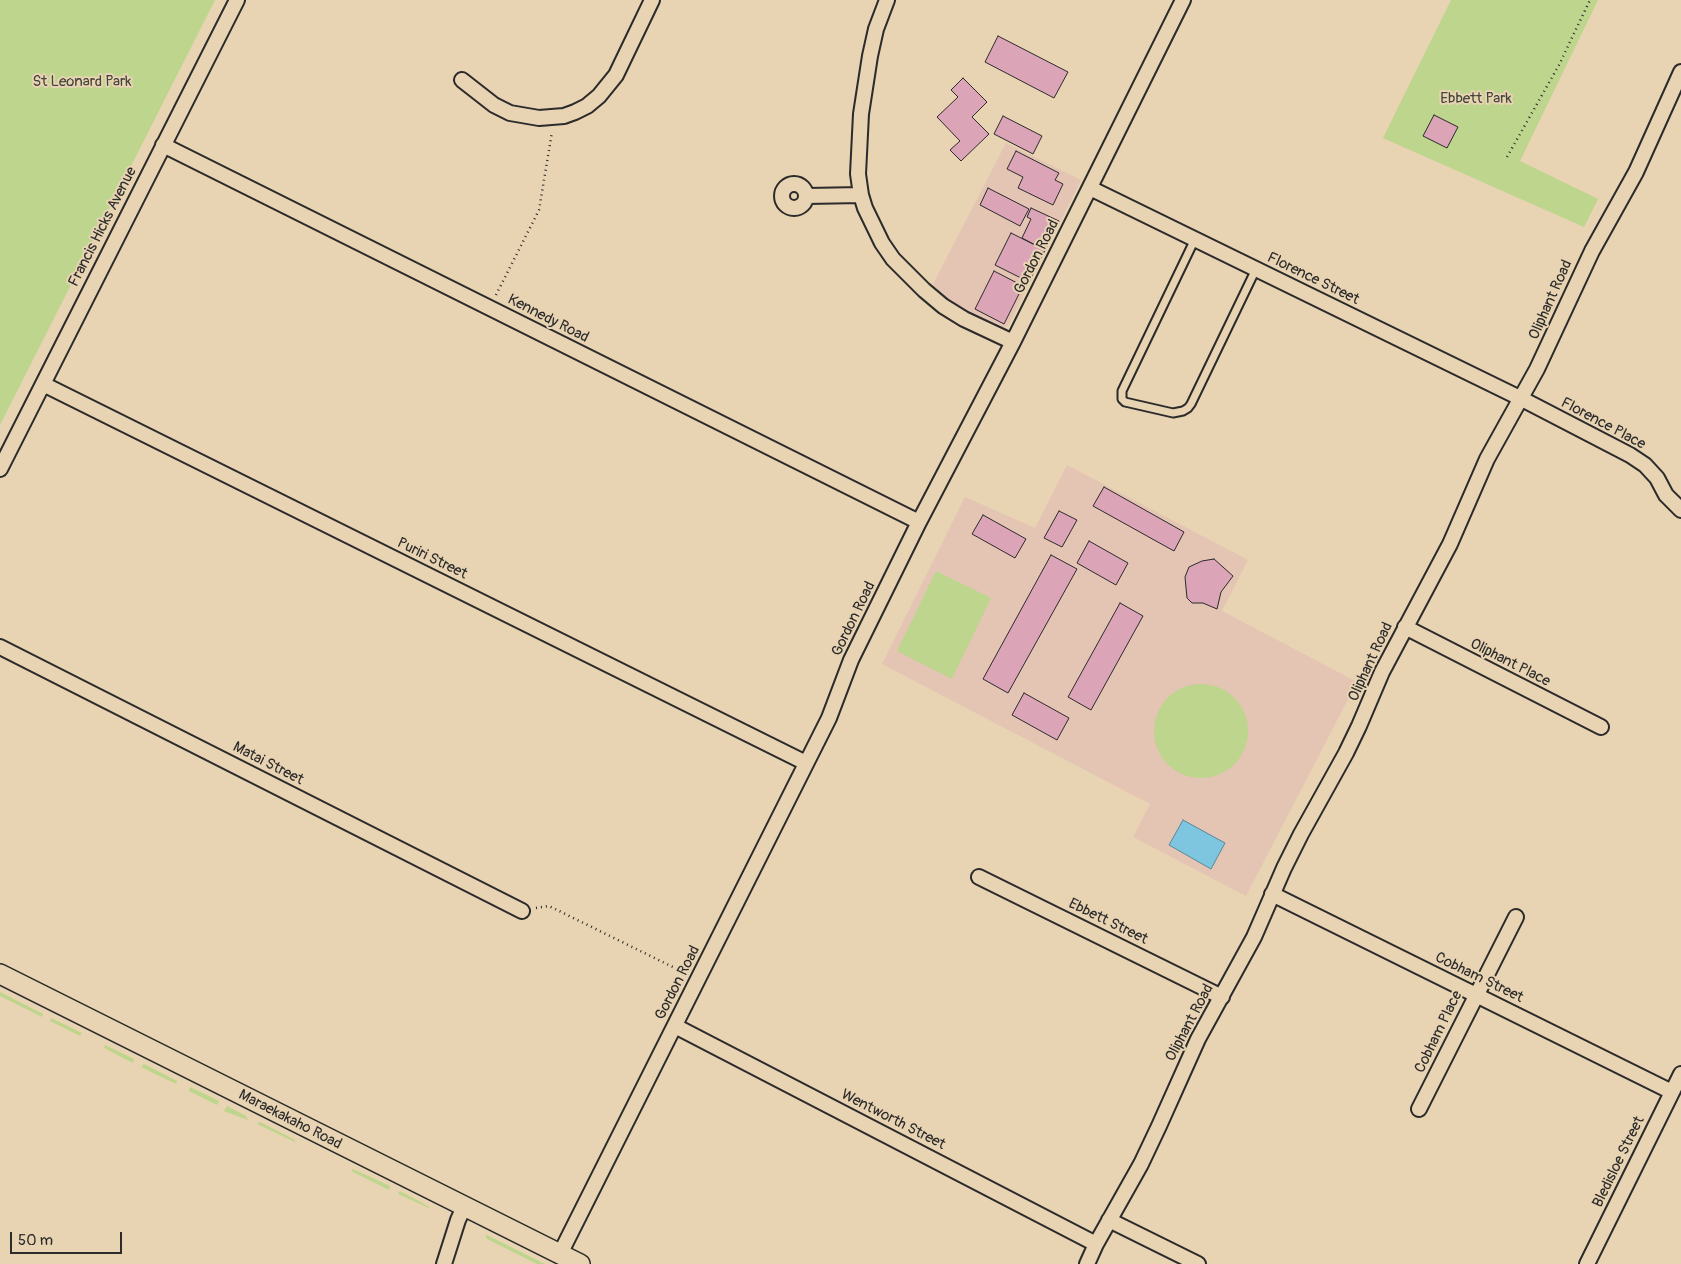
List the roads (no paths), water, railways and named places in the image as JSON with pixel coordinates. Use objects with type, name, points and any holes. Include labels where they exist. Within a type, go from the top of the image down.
[{"type":"main road","name":"Maraekakaho Road","points":[[0,974],[580,1264]]},
{"type":"street","name":"Francis Hicks Avenue","points":[[0,469],[237,0]]},
{"type":"street","points":[[462,80],[494,105],[510,113],[538,118],[552,118],[575,112],[587,106],[599,96],[616,75],[652,0]]},
{"type":"street","points":[[887,0],[876,29],[864,86],[858,142],[858,174],[865,208],[882,243],[893,259],[908,275],[944,306],[964,319],[1013,342]]},
{"type":"street","name":"Gordon Road","points":[[560,1254],[829,718],[851,660],[919,522],[1013,342],[1183,0]]},
{"type":"street","name":"Oliphant Road","points":[[1087,1264],[1144,1156],[1198,1039],[1254,937],[1301,834],[1346,753],[1382,672],[1450,544],[1487,459],[1522,399],[1592,251],[1636,172],[1681,72]]},
{"type":"street","name":"Kennedy Road","points":[[163,145],[919,522]]},
{"type":"street","name":"Florence Street","points":[[1090,188],[1522,399]]},
{"type":"street","points":[[807,196],[861,195]]},
{"type":"street","name":"Puriri Street","points":[[43,384],[806,763]]},
{"type":"street","name":"Florence Place","points":[[1522,399],[1630,455],[1657,478],[1666,495],[1681,510]]},
{"type":"street","name":"Oliphant Place","points":[[1405,627],[1601,728]]},
{"type":"street","name":"Matai Street","points":[[0,647],[522,911]]},
{"type":"street","name":"Ebbett Street","points":[[979,877],[1222,997]]},
{"type":"street","name":"Cobham Street","points":[[1272,894],[1672,1092]]},
{"type":"street","name":"Cobham Place","points":[[1419,1109],[1516,917]]},
{"type":"street","name":"Wentworth Street","points":[[674,1026],[1096,1244]]},
{"type":"street","name":"Bledisloe Street","points":[[1587,1264],[1681,1074]]},
{"type":"street","points":[[444,1264],[464,1207]]},
{"type":"street","points":[[1109,1220],[1198,1264]]},
{"type":"lane","points":[[1195,239],[1122,391],[1122,399],[1125,402],[1173,413],[1188,408],[1256,269]]},
{"type":"water","points":[[1183,820],[1225,843],[1211,869],[1169,845]]},
{"type":"park label","name":"St Leonard Park","points":[[82,82]]},
{"type":"park label","name":"Ebbett Park","points":[[1476,99]]}]
